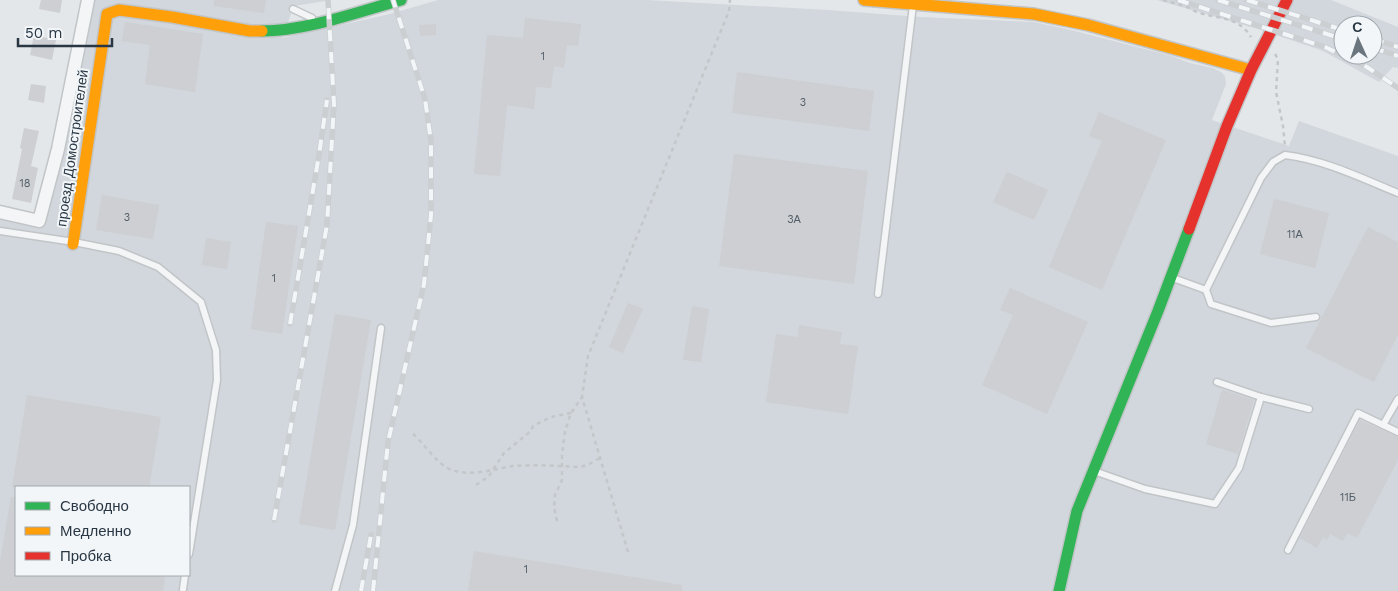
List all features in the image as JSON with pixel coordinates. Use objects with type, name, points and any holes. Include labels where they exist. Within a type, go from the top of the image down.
[{"type":"street","points":[[0,212],[39,221],[58,149],[88,0]]},
{"type":"street","points":[[323,24],[361,16],[401,0]]},
{"type":"street","points":[[864,0],[1034,14],[1088,25],[1251,70]]},
{"type":"street","points":[[1059,591],[1077,511],[1170,277],[1227,126],[1251,70],[1287,0]]},
{"type":"street","name":"проезд Домостроителей","points":[[73,243],[107,14],[119,10],[250,31],[278,31],[323,24]]},
{"type":"lane","points":[[878,294],[914,4]]},
{"type":"lane","points":[[293,8],[323,24]]},
{"type":"lane","points":[[1316,317],[1271,323],[1211,304],[1206,290],[1261,178],[1273,162],[1285,155],[1304,157],[1327,164],[1398,193]]},
{"type":"lane","points":[[0,231],[118,251],[158,267],[201,302],[216,350],[217,380],[190,548]]},
{"type":"lane","points":[[1170,277],[1206,290]]},
{"type":"lane","points":[[336,591],[353,525],[381,328]]},
{"type":"lane","points":[[1217,382],[1261,397],[1309,409]]},
{"type":"lane","points":[[1093,471],[1145,489],[1215,504],[1239,468],[1261,397]]},
{"type":"lane","points":[[1383,425],[1398,399]]},
{"type":"lane","points":[[1288,550],[1358,413],[1398,432]]},
{"type":"lane","points":[[183,589],[185,576]]},
{"type":"path","points":[[628,552],[582,397],[588,356],[622,269],[698,89],[729,11],[730,0]]},
{"type":"path","points":[[557,521],[554,507],[555,495],[562,480],[565,431],[571,413],[582,397]]},
{"type":"path","points":[[476,486],[489,476],[504,453],[513,447],[517,440],[531,431],[533,426],[551,417],[571,413]]},
{"type":"path","points":[[413,434],[451,470],[464,473],[493,471],[513,466],[577,467],[589,464],[600,458]]},
{"type":"shaded area","points":[[88,0],[331,0],[294,6],[282,38],[390,14],[438,0],[647,0],[1034,22],[1172,56],[1190,63],[1213,68],[1225,76],[1226,84],[1212,120],[1289,146],[1299,121],[1398,156],[1398,591],[0,591],[0,212],[39,220]]},
{"type":"shaded area","points":[[1157,0],[1331,0],[1368,15],[1333,15],[1333,57],[1323,51],[1261,30]]},
{"type":"shaded area","points":[[1383,21],[1398,27],[1398,68],[1393,67],[1379,82],[1348,65],[1383,65]]},
{"type":"building","points":[[41,0],[62,0],[60,13],[39,9]]},
{"type":"building","points":[[214,0],[266,0],[264,13],[214,6]]},
{"type":"building","points":[[525,18],[581,24],[578,46],[567,45],[564,68],[554,66],[551,88],[536,87],[534,109],[507,105],[500,176],[474,174],[487,35],[523,38]]},
{"type":"building","points":[[125,22],[203,34],[195,92],[145,84],[150,45],[122,41]]},
{"type":"building","points":[[436,24],[436,35],[420,36],[419,25]]},
{"type":"building","points":[[34,35],[56,40],[52,60],[30,55]]},
{"type":"building","points":[[737,72],[874,91],[869,131],[732,113]]},
{"type":"building","points":[[31,84],[46,86],[44,103],[28,100]]},
{"type":"building","points":[[1099,112],[1166,140],[1102,290],[1049,267],[1102,141],[1089,136]]},
{"type":"building","points":[[24,128],[39,131],[31,166],[38,168],[31,203],[12,199],[22,149],[20,148]]},
{"type":"building","points":[[734,154],[868,171],[854,284],[719,266]]},
{"type":"building","points":[[1007,172],[1048,190],[1034,220],[993,202]]},
{"type":"building","points":[[102,195],[159,205],[153,239],[96,230]]},
{"type":"building","points":[[1274,199],[1329,213],[1315,268],[1260,254]]},
{"type":"building","points":[[266,222],[298,226],[282,334],[251,329]]},
{"type":"building","points":[[1368,227],[1398,242],[1398,335],[1374,382],[1306,348]]},
{"type":"building","points":[[206,238],[231,242],[227,269],[202,265]]},
{"type":"building","points":[[1010,288],[1088,322],[1047,414],[982,385],[1013,315],[1000,310]]},
{"type":"building","points":[[628,303],[643,309],[623,353],[609,347]]},
{"type":"building","points":[[692,306],[709,309],[701,362],[683,360]]},
{"type":"building","points":[[335,314],[371,320],[335,530],[299,524]]},
{"type":"building","points":[[799,325],[842,332],[840,344],[858,346],[848,414],[766,402],[776,334],[798,337]]},
{"type":"building","points":[[1222,390],[1254,400],[1238,454],[1206,444]]},
{"type":"building","points":[[27,395],[161,417],[149,486],[12,487]]},
{"type":"building","points":[[1360,420],[1398,437],[1398,460],[1357,538],[1347,533],[1343,541],[1330,534],[1327,540],[1323,537],[1317,548],[1300,538]]},
{"type":"building","points":[[11,497],[15,497],[15,576],[165,577],[163,591],[0,591],[0,562]]},
{"type":"building","points":[[474,551],[682,585],[682,591],[468,591]]},
{"type":"railway","points":[[274,520],[327,225],[334,104],[328,0]]},
{"type":"railway","points":[[373,591],[388,442],[424,284],[431,215],[431,141],[425,99],[393,0]]},
{"type":"railway","points":[[1178,0],[1325,47],[1367,67],[1398,88]]},
{"type":"railway","points":[[1218,0],[1333,36]]},
{"type":"railway","points":[[1247,0],[1333,27]]},
{"type":"railway","points":[[1383,42],[1398,47]]},
{"type":"railway","points":[[1383,51],[1398,56]]},
{"type":"railway","points":[[290,324],[327,100]]},
{"type":"railway","points":[[361,591],[371,535]]},
{"type":"traffic: fast","points":[[262,31],[296,28],[314,24],[401,0]]},
{"type":"traffic: fast","points":[[1059,591],[1077,511],[1189,229]]},
{"type":"traffic: slow","points":[[864,0],[1034,14],[1088,25],[1251,70]]},
{"type":"traffic: slow","points":[[73,244],[107,14],[119,10],[250,31],[262,31]]},
{"type":"traffic: jam","points":[[1189,229],[1227,126],[1251,70],[1287,0]]}]
